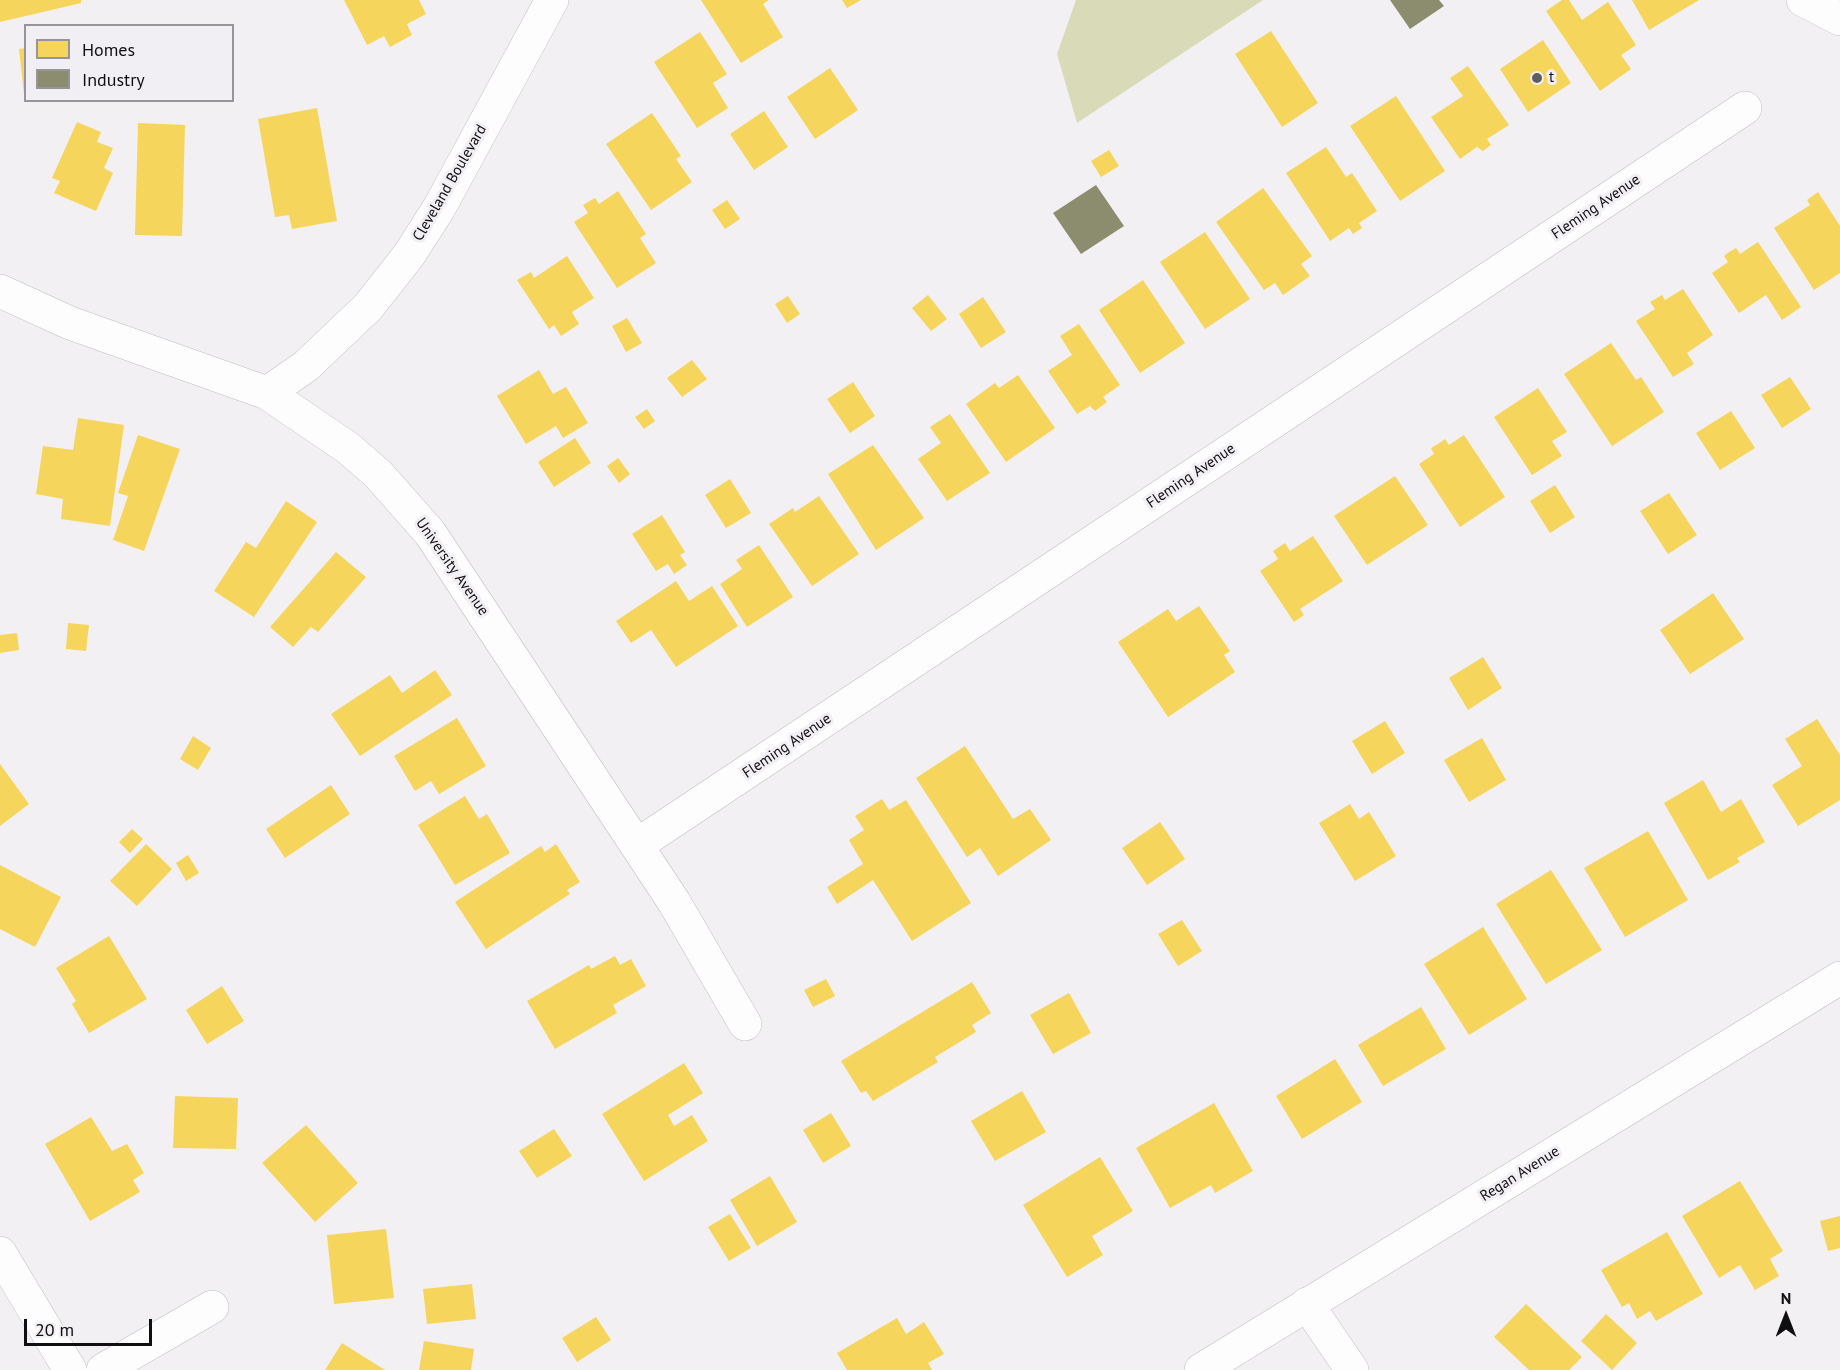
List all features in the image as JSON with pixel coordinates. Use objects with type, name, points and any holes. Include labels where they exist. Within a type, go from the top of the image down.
[{"type":"street","name":"Cleveland Boulevard","points":[[267,393],[306,366],[368,307],[409,255],[439,208],[552,0]]},
{"type":"street","points":[[1803,0],[1840,19]]},
{"type":"street","name":"Fleming Avenue","points":[[638,845],[1745,108]]},
{"type":"street","name":"University Avenue","points":[[0,291],[70,323],[267,393],[348,448],[407,504],[430,533],[638,845],[745,1024]]},
{"type":"street","name":"Regan Avenue","points":[[1201,1370],[1840,978]]},
{"type":"street","points":[[0,1253],[70,1370]]},
{"type":"street","points":[[1308,1304],[1352,1370]]},
{"type":"street","points":[[103,1370],[212,1307]]},
{"type":"green space","points":[[1076,0],[1263,0],[1077,123],[1057,54]]},
{"type":"building: Homes","points":[[0,0],[81,0],[81,3],[0,22]]},
{"type":"building: Homes","points":[[344,0],[419,0],[426,14],[407,24],[412,35],[390,47],[384,36],[367,45]]},
{"type":"building: Homes","points":[[701,0],[769,0],[763,4],[783,37],[741,63]]},
{"type":"building: Homes","points":[[842,0],[861,0],[847,8]]},
{"type":"building: Homes","points":[[1562,0],[1569,0],[1582,20],[1608,2],[1636,45],[1621,55],[1631,69],[1600,91],[1546,11]]},
{"type":"building: Homes","points":[[1632,0],[1699,0],[1649,30]]},
{"type":"building: Homes","points":[[1271,31],[1318,103],[1282,127],[1235,54]]},
{"type":"building: Homes","points":[[700,32],[727,74],[713,83],[728,108],[697,128],[654,62]]},
{"type":"building: Homes","name":"t","points":[[1543,40],[1571,83],[1528,112],[1500,69]]},
{"type":"building: Homes","points":[[24,48],[24,94],[19,49]]},
{"type":"building: Homes","points":[[1468,66],[1509,125],[1487,139],[1491,145],[1483,151],[1477,147],[1460,159],[1431,117],[1463,96],[1450,78]]},
{"type":"building: Homes","points":[[830,68],[858,110],[815,139],[787,97]]},
{"type":"building: Homes","points":[[1396,96],[1445,171],[1400,201],[1350,126]]},
{"type":"building: Homes","points":[[317,108],[337,221],[292,229],[289,215],[275,217],[258,119]]},
{"type":"building: Homes","points":[[764,111],[788,147],[754,170],[730,134]]},
{"type":"building: Homes","points":[[652,113],[681,156],[676,159],[692,182],[651,210],[606,144]]},
{"type":"building: Homes","points":[[77,122],[101,132],[97,142],[113,148],[104,168],[113,173],[96,211],[54,193],[60,181],[52,178]]},
{"type":"building: Homes","points":[[138,123],[185,125],[182,236],[135,235]]},
{"type":"building: Homes","points":[[1326,147],[1346,177],[1352,173],[1377,211],[1359,223],[1362,228],[1353,234],[1349,228],[1330,241],[1286,173]]},
{"type":"building: Homes","points":[[1109,150],[1119,166],[1101,177],[1091,161]]},
{"type":"building: Homes","points":[[1263,188],[1312,256],[1301,264],[1310,276],[1283,295],[1275,283],[1264,290],[1216,222]]},
{"type":"building: Homes","points":[[618,191],[646,234],[640,238],[656,263],[617,288],[574,222],[588,213],[583,205],[595,198],[599,204]]},
{"type":"building: Homes","points":[[1818,192],[1840,226],[1840,273],[1814,290],[1774,228],[1810,205],[1807,200]]},
{"type":"building: Homes","points":[[727,200],[740,219],[725,229],[712,210]]},
{"type":"building: Homes","points":[[1205,232],[1250,299],[1205,329],[1160,262]]},
{"type":"building: Homes","points":[[1758,242],[1801,307],[1782,320],[1766,295],[1739,313],[1712,273],[1728,262],[1724,256],[1729,252],[1736,248],[1740,254]]},
{"type":"building: Homes","points":[[567,256],[594,298],[572,312],[579,324],[561,336],[554,325],[549,329],[517,280],[531,272],[534,278]]},
{"type":"building: Homes","points":[[1143,280],[1185,343],[1140,373],[1099,310]]},
{"type":"building: Homes","points":[[1683,289],[1713,335],[1687,353],[1694,364],[1673,377],[1636,321],[1655,309],[1650,302],[1662,295],[1665,300]]},
{"type":"building: Homes","points":[[928,295],[947,319],[931,331],[912,308]]},
{"type":"building: Homes","points":[[788,296],[800,314],[787,323],[775,304]]},
{"type":"building: Homes","points":[[983,297],[1006,332],[981,348],[959,314]]},
{"type":"building: Homes","points":[[627,318],[642,343],[626,352],[612,326]]},
{"type":"building: Homes","points":[[1079,324],[1120,385],[1103,397],[1107,402],[1095,411],[1090,406],[1077,414],[1048,371],[1072,355],[1060,336]]},
{"type":"building: Homes","points":[[1611,343],[1636,380],[1641,377],[1664,412],[1612,446],[1564,374]]},
{"type":"building: Homes","points":[[692,360],[707,379],[682,397],[667,378]]},
{"type":"building: Homes","points":[[539,370],[553,394],[566,387],[588,423],[563,438],[556,426],[526,444],[497,396]]},
{"type":"building: Homes","points":[[1018,375],[1055,428],[1006,462],[966,404],[995,383],[999,388]]},
{"type":"building: Homes","points":[[1790,377],[1811,409],[1782,428],[1761,395]]},
{"type":"building: Homes","points":[[853,382],[875,416],[850,433],[827,399]]},
{"type":"building: Homes","points":[[1538,388],[1567,432],[1552,441],[1562,456],[1532,475],[1494,417]]},
{"type":"building: Homes","points":[[647,409],[655,421],[644,429],[635,417]]},
{"type":"building: Homes","points":[[1731,411],[1755,448],[1720,470],[1696,433]]},
{"type":"building: Homes","points":[[950,414],[990,473],[947,501],[918,459],[941,443],[930,427]]},
{"type":"building: Homes","points":[[78,418],[124,425],[110,526],[61,519],[63,499],[36,494],[43,446],[73,450]]},
{"type":"building: Homes","points":[[138,435],[180,449],[144,551],[113,540],[128,496],[118,493]]},
{"type":"building: Homes","points":[[1464,435],[1505,497],[1460,527],[1419,464],[1434,454],[1431,448],[1445,439],[1449,445]]},
{"type":"building: Homes","points":[[575,438],[591,463],[554,487],[538,462]]},
{"type":"building: Homes","points":[[873,445],[924,518],[876,550],[828,474]]},
{"type":"building: Homes","points":[[618,458],[630,474],[619,483],[607,466]]},
{"type":"building: Homes","points":[[1395,476],[1428,525],[1367,565],[1334,516]]},
{"type":"building: Homes","points":[[730,479],[751,513],[726,528],[705,495]]},
{"type":"building: Homes","points":[[1555,485],[1575,517],[1550,533],[1530,501]]},
{"type":"building: Homes","points":[[1669,493],[1697,535],[1668,554],[1640,511]]},
{"type":"building: Homes","points":[[819,496],[859,554],[812,586],[769,524],[793,508],[795,512]]},
{"type":"building: Homes","points":[[286,501],[317,522],[254,617],[214,591],[246,542],[256,548]]},
{"type":"building: Homes","points":[[662,515],[685,552],[680,555],[687,565],[674,574],[668,564],[656,571],[632,534]]},
{"type":"building: Homes","points":[[1313,536],[1343,581],[1300,609],[1304,615],[1294,622],[1260,571],[1278,559],[1273,551],[1285,543],[1290,551]]},
{"type":"building: Homes","points":[[759,545],[793,597],[747,627],[720,584],[742,569],[736,560]]},
{"type":"building: Homes","points":[[336,552],[366,577],[318,632],[311,627],[293,647],[270,627]]},
{"type":"building: Homes","points":[[676,581],[689,601],[712,586],[738,626],[676,667],[651,630],[631,643],[616,621]]},
{"type":"building: Homes","points":[[1713,593],[1744,639],[1690,674],[1660,630]]},
{"type":"building: Homes","points":[[1199,606],[1230,651],[1224,655],[1235,672],[1168,717],[1118,642],[1168,609],[1176,621]]},
{"type":"building: Homes","points":[[68,623],[89,625],[86,651],[66,649]]},
{"type":"building: Homes","points":[[17,633],[19,650],[0,653],[0,635]]},
{"type":"building: Homes","points":[[1483,657],[1502,688],[1468,710],[1449,678]]},
{"type":"building: Homes","points":[[435,670],[452,695],[360,756],[331,714],[390,675],[402,693]]},
{"type":"building: Homes","points":[[457,718],[486,766],[439,794],[431,781],[415,791],[394,756]]},
{"type":"building: Homes","points":[[1817,719],[1840,755],[1840,800],[1798,826],[1772,785],[1802,766],[1785,739]]},
{"type":"building: Homes","points":[[1385,721],[1405,753],[1372,774],[1352,741]]},
{"type":"building: Homes","points":[[193,736],[211,748],[198,770],[180,759]]},
{"type":"building: Homes","points":[[1482,738],[1506,780],[1469,802],[1444,760]]},
{"type":"building: Homes","points":[[965,746],[1013,819],[1030,809],[1051,840],[998,876],[980,848],[967,857],[916,778]]},
{"type":"building: Homes","points":[[0,764],[29,804],[0,826]]},
{"type":"building: Homes","points":[[1703,780],[1721,812],[1741,799],[1765,842],[1737,858],[1740,862],[1708,880],[1664,803]]},
{"type":"building: Homes","points":[[331,785],[350,814],[285,858],[266,829]]},
{"type":"building: Homes","points":[[465,796],[479,819],[487,814],[510,853],[455,885],[418,825]]},
{"type":"building: Homes","points":[[882,799],[889,810],[906,800],[971,903],[912,941],[873,880],[837,904],[827,887],[863,864],[849,840],[864,830],[855,816]]},
{"type":"building: Homes","points":[[1350,804],[1359,819],[1369,812],[1396,856],[1355,881],[1319,823]]},
{"type":"building: Homes","points":[[1160,822],[1185,859],[1147,885],[1122,848]]},
{"type":"building: Homes","points":[[132,829],[143,839],[130,853],[119,842]]},
{"type":"building: Homes","points":[[1648,831],[1688,900],[1625,937],[1584,868]]},
{"type":"building: Homes","points":[[146,844],[172,869],[137,906],[110,881]]},
{"type":"building: Homes","points":[[556,844],[580,882],[567,890],[570,894],[486,949],[455,902],[541,846],[545,852]]},
{"type":"building: Homes","points":[[188,855],[199,873],[186,881],[176,863]]},
{"type":"building: Homes","points":[[0,865],[61,897],[35,947],[0,929]]},
{"type":"building: Homes","points":[[1551,870],[1602,950],[1546,984],[1496,904]]},
{"type":"building: Homes","points":[[1182,920],[1202,951],[1178,966],[1158,934]]},
{"type":"building: Homes","points":[[1483,927],[1527,999],[1469,1035],[1424,964]]},
{"type":"building: Homes","points":[[109,936],[147,999],[89,1033],[72,1004],[76,1001],[56,968]]},
{"type":"building: Homes","points":[[615,956],[620,965],[631,959],[646,986],[613,1005],[617,1013],[555,1049],[527,1001],[589,965],[591,969]]},
{"type":"building: Homes","points":[[826,979],[835,996],[813,1007],[804,990]]},
{"type":"building: Homes","points":[[972,982],[991,1013],[972,1025],[976,1032],[935,1057],[938,1062],[873,1101],[866,1091],[861,1093],[841,1061]]},
{"type":"building: Homes","points":[[222,986],[244,1021],[207,1044],[186,1010]]},
{"type":"building: Homes","points":[[1069,993],[1091,1033],[1053,1054],[1030,1015]]},
{"type":"building: Homes","points":[[1421,1007],[1446,1049],[1383,1086],[1358,1045]]},
{"type":"building: Homes","points":[[1335,1059],[1362,1102],[1302,1139],[1276,1096]]},
{"type":"building: Homes","points":[[684,1063],[703,1093],[668,1115],[674,1126],[692,1115],[708,1141],[644,1181],[602,1114]]},
{"type":"building: Homes","points":[[1022,1091],[1046,1132],[995,1161],[971,1121]]},
{"type":"building: Homes","points":[[175,1096],[238,1098],[236,1149],[173,1148]]},
{"type":"building: Homes","points":[[1214,1103],[1253,1171],[1215,1193],[1211,1185],[1170,1208],[1136,1148]]},
{"type":"building: Homes","points":[[831,1113],[851,1146],[823,1163],[803,1130]]},
{"type":"building: Homes","points":[[91,1117],[112,1151],[127,1144],[144,1173],[133,1180],[140,1192],[90,1221],[45,1144]]},
{"type":"building: Homes","points":[[306,1125],[358,1183],[315,1222],[262,1163]]},
{"type":"building: Homes","points":[[554,1129],[572,1156],[537,1178],[519,1151]]},
{"type":"building: Homes","points":[[1100,1157],[1133,1211],[1092,1236],[1103,1255],[1067,1277],[1023,1205]]},
{"type":"building: Homes","points":[[770,1176],[797,1222],[757,1246],[730,1200]]},
{"type":"building: Homes","points":[[1740,1181],[1783,1251],[1770,1259],[1779,1276],[1755,1290],[1740,1265],[1719,1278],[1682,1216]]},
{"type":"building: Homes","points":[[730,1214],[751,1248],[729,1261],[708,1227]]},
{"type":"building: Homes","points":[[1840,1216],[1840,1248],[1828,1251],[1820,1221]]},
{"type":"building: Homes","points":[[386,1229],[394,1298],[334,1304],[327,1235]]},
{"type":"building: Homes","points":[[1667,1232],[1703,1294],[1656,1321],[1650,1311],[1637,1319],[1629,1303],[1622,1307],[1601,1270]]},
{"type":"building: Homes","points":[[472,1284],[476,1319],[427,1324],[423,1289]]},
{"type":"building: Homes","points":[[1526,1304],[1582,1357],[1569,1370],[1529,1370],[1494,1337]]},
{"type":"building: Homes","points":[[1606,1314],[1637,1343],[1612,1370],[1581,1341]]},
{"type":"building: Homes","points":[[596,1317],[611,1340],[577,1362],[562,1338]]},
{"type":"building: Homes","points":[[897,1318],[906,1334],[924,1322],[944,1354],[928,1363],[932,1370],[847,1370],[837,1353]]},
{"type":"building: Homes","points":[[424,1341],[474,1349],[471,1370],[419,1370]]},
{"type":"building: Homes","points":[[342,1343],[385,1370],[325,1370]]},
{"type":"building: Industry","points":[[1390,0],[1439,0],[1444,6],[1410,29]]},
{"type":"building: Industry","points":[[1096,185],[1124,226],[1081,254],[1053,213]]},
{"type":"place","name":"t","points":[[1537,78]]}]
